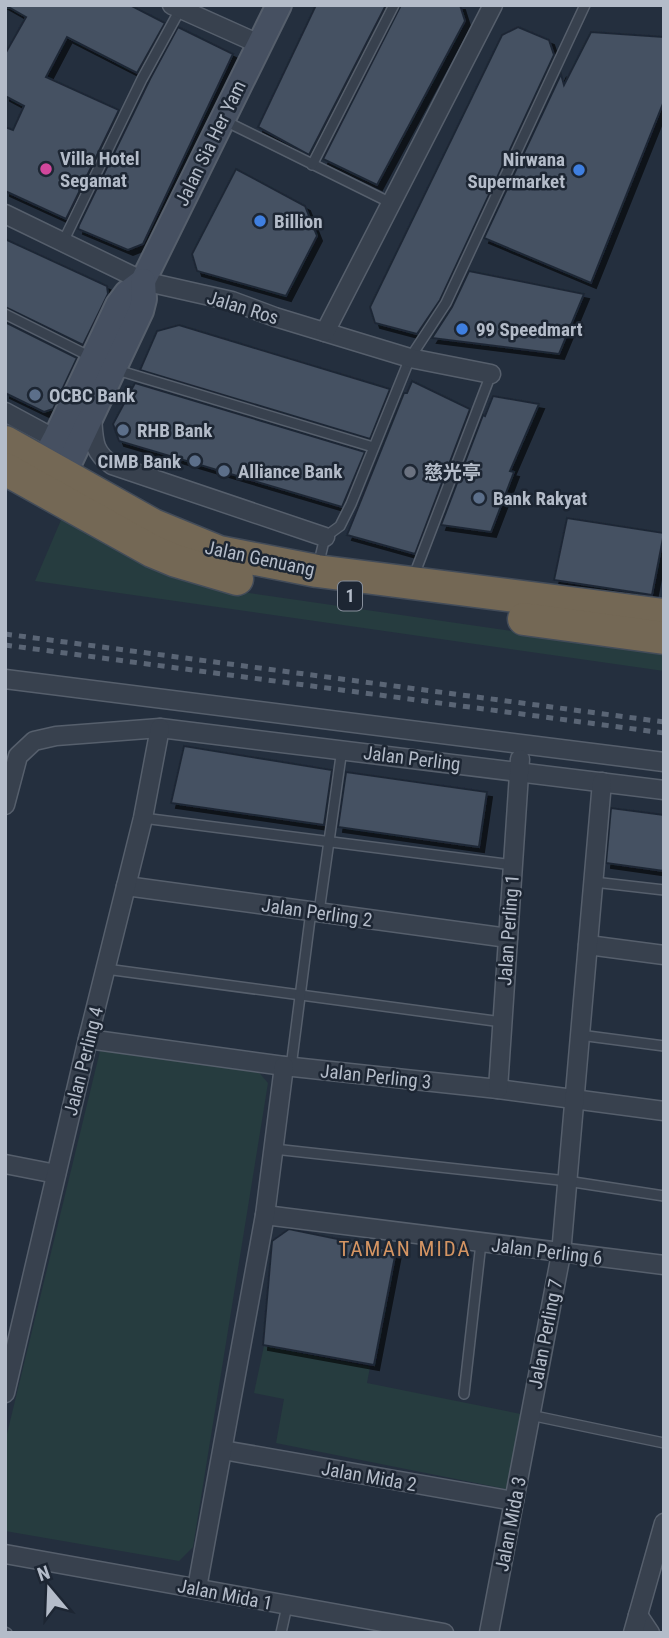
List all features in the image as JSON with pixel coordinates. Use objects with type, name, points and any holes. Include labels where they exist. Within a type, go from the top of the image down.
[{"type":"highway","name":"Jalan Genuang","points":[[5,442],[164,556],[194,567],[240,579],[663,616]]},
{"type":"highway","name":"Jalan Genuang","points":[[42,471],[198,545],[241,557],[317,571],[663,616]]},
{"type":"street","name":"Jalan Sia Her Yam","points":[[42,471],[103,363],[141,311],[144,299],[143,281],[279,5]]},
{"type":"street","points":[[325,332],[493,5]]},
{"type":"street","points":[[178,7],[259,44]]},
{"type":"street","name":"Jalan Ros","points":[[5,214],[143,281],[232,301],[410,358],[491,374]]},
{"type":"street","name":"Jalan Sia Her Yam","points":[[42,471],[92,414],[103,363]]},
{"type":"street","points":[[5,412],[42,471]]},
{"type":"street","points":[[92,414],[94,443],[100,457],[112,464],[324,537]]},
{"type":"street","points":[[5,679],[520,746],[664,762]]},
{"type":"street","name":"Jalan Perling","points":[[5,805],[18,756],[34,741],[56,736],[160,728],[664,790]]},
{"type":"street","name":"Jalan Perling 4","points":[[5,1393],[10,1360],[143,818],[160,728]]},
{"type":"street","name":"Jalan Perling 1","points":[[498,1089],[520,746]]},
{"type":"street","name":"Jalan Perling 7","points":[[530,1415],[561,1254],[602,782]]},
{"type":"street","name":"Jalan Perling 2","points":[[126,886],[508,938]]},
{"type":"street","points":[[588,945],[664,955]]},
{"type":"street","name":"Jalan Perling 3","points":[[88,1039],[287,1066],[498,1089],[664,1111]]},
{"type":"street","points":[[197,1588],[265,1215],[287,1066]]},
{"type":"street","points":[[5,1164],[56,1174]]},
{"type":"street","name":"Jalan Perling 6","points":[[265,1215],[664,1265]]},
{"type":"street","name":"Jalan Mida 3","points":[[489,1633],[530,1415]]},
{"type":"street","name":"Jalan Mida 2","points":[[223,1450],[514,1501]]},
{"type":"street","points":[[633,1633],[658,1568],[664,1523]]},
{"type":"street","name":"Jalan Mida 1","points":[[5,1554],[444,1633]]},
{"type":"street","points":[[638,1615],[650,1633]]},
{"type":"lane","points":[[312,165],[394,5]]},
{"type":"lane","points":[[317,571],[324,537],[340,526],[410,358],[446,303],[584,5]]},
{"type":"lane","points":[[63,242],[178,7]]},
{"type":"lane","points":[[221,119],[391,203]]},
{"type":"lane","points":[[5,314],[103,363],[373,447]]},
{"type":"lane","points":[[412,583],[491,374]]},
{"type":"lane","points":[[287,1066],[330,843],[342,749]]},
{"type":"lane","points":[[143,818],[513,865]]},
{"type":"lane","points":[[594,882],[664,890]]},
{"type":"lane","points":[[106,969],[502,1022]]},
{"type":"lane","points":[[580,1035],[664,1046]]},
{"type":"lane","points":[[274,1149],[567,1181],[664,1196]]},
{"type":"lane","points":[[464,1394],[481,1243]]},
{"type":"lane","points":[[530,1415],[664,1443]]},
{"type":"lane","points":[[281,1633],[286,1606]]},
{"type":"green space","points":[[64,513],[142,559],[200,586],[664,653],[664,671],[35,581]]},
{"type":"green space","points":[[100,1051],[256,1069],[268,1083],[193,1547],[179,1561],[5,1531],[5,1442]]},
{"type":"green space","points":[[264,1346],[370,1367],[367,1383],[521,1414],[506,1489],[276,1443],[284,1399],[254,1393]]},
{"type":"building","points":[[5,5],[130,5],[165,23],[137,73],[67,37],[46,77],[119,110],[66,219],[5,191],[5,127],[13,130],[24,106],[5,96],[5,54],[26,17]]},
{"type":"building","points":[[316,5],[386,5],[309,155],[258,127]]},
{"type":"building","points":[[401,5],[460,5],[465,21],[377,185],[323,159]]},
{"type":"building","points":[[178,27],[233,54],[143,244],[128,250],[78,229]]},
{"type":"building","points":[[518,27],[549,40],[554,55],[440,300],[417,334],[375,323],[370,307],[502,35]]},
{"type":"building","name":"Nirwana Supermarket","points":[[591,32],[664,37],[664,101],[591,283],[484,238],[561,74],[564,85]]},
{"type":"building","name":"Billion","points":[[236,169],[305,206],[317,236],[286,296],[197,271],[192,254]]},
{"type":"building","points":[[5,239],[107,286],[108,294],[83,345],[5,307]]},
{"type":"building","points":[[469,271],[584,294],[559,354],[432,338],[452,307]]},
{"type":"building","points":[[5,322],[77,358],[53,409],[44,412],[5,393]]},
{"type":"building","points":[[179,325],[390,389],[370,439],[140,370],[157,331]]},
{"type":"building","name":"慈光亭","points":[[412,381],[470,409],[415,554],[347,535],[404,393],[407,393]]},
{"type":"building","points":[[135,383],[365,452],[342,507],[119,441],[113,424]]},
{"type":"building","points":[[493,396],[539,404],[510,471],[514,472],[491,532],[441,525],[483,415],[485,416]]},
{"type":"building","points":[[567,518],[664,533],[652,595],[554,580]]},
{"type":"building","points":[[184,746],[332,770],[324,825],[171,803]]},
{"type":"building","points":[[346,772],[487,792],[479,847],[338,827]]},
{"type":"building","points":[[611,808],[664,815],[664,871],[606,863]]},
{"type":"building","points":[[289,1229],[396,1251],[374,1365],[263,1345],[272,1241]]},
{"type":"railway","points":[[5,634],[664,722]]},
{"type":"railway","points":[[5,645],[664,733]]},
{"type":"place","name":"Villa Hotel Segamat","points":[[46,169]]},
{"type":"place","name":"Nirwana Supermarket","points":[[579,170]]},
{"type":"place","name":"Billion","points":[[260,221]]},
{"type":"place","name":"99 Speedmart","points":[[462,329]]},
{"type":"place","name":"OCBC Bank","points":[[35,395]]},
{"type":"place","name":"RHB Bank","points":[[123,430]]},
{"type":"place","name":"CIMB Bank","points":[[195,461]]},
{"type":"place","name":"Alliance Bank","points":[[224,471]]},
{"type":"place","name":"慈光亭","points":[[410,472]]},
{"type":"place","name":"Bank Rakyat","points":[[479,498]]},
{"type":"district","name":"TAMAN MIDA","points":[[405,1249]]}]
